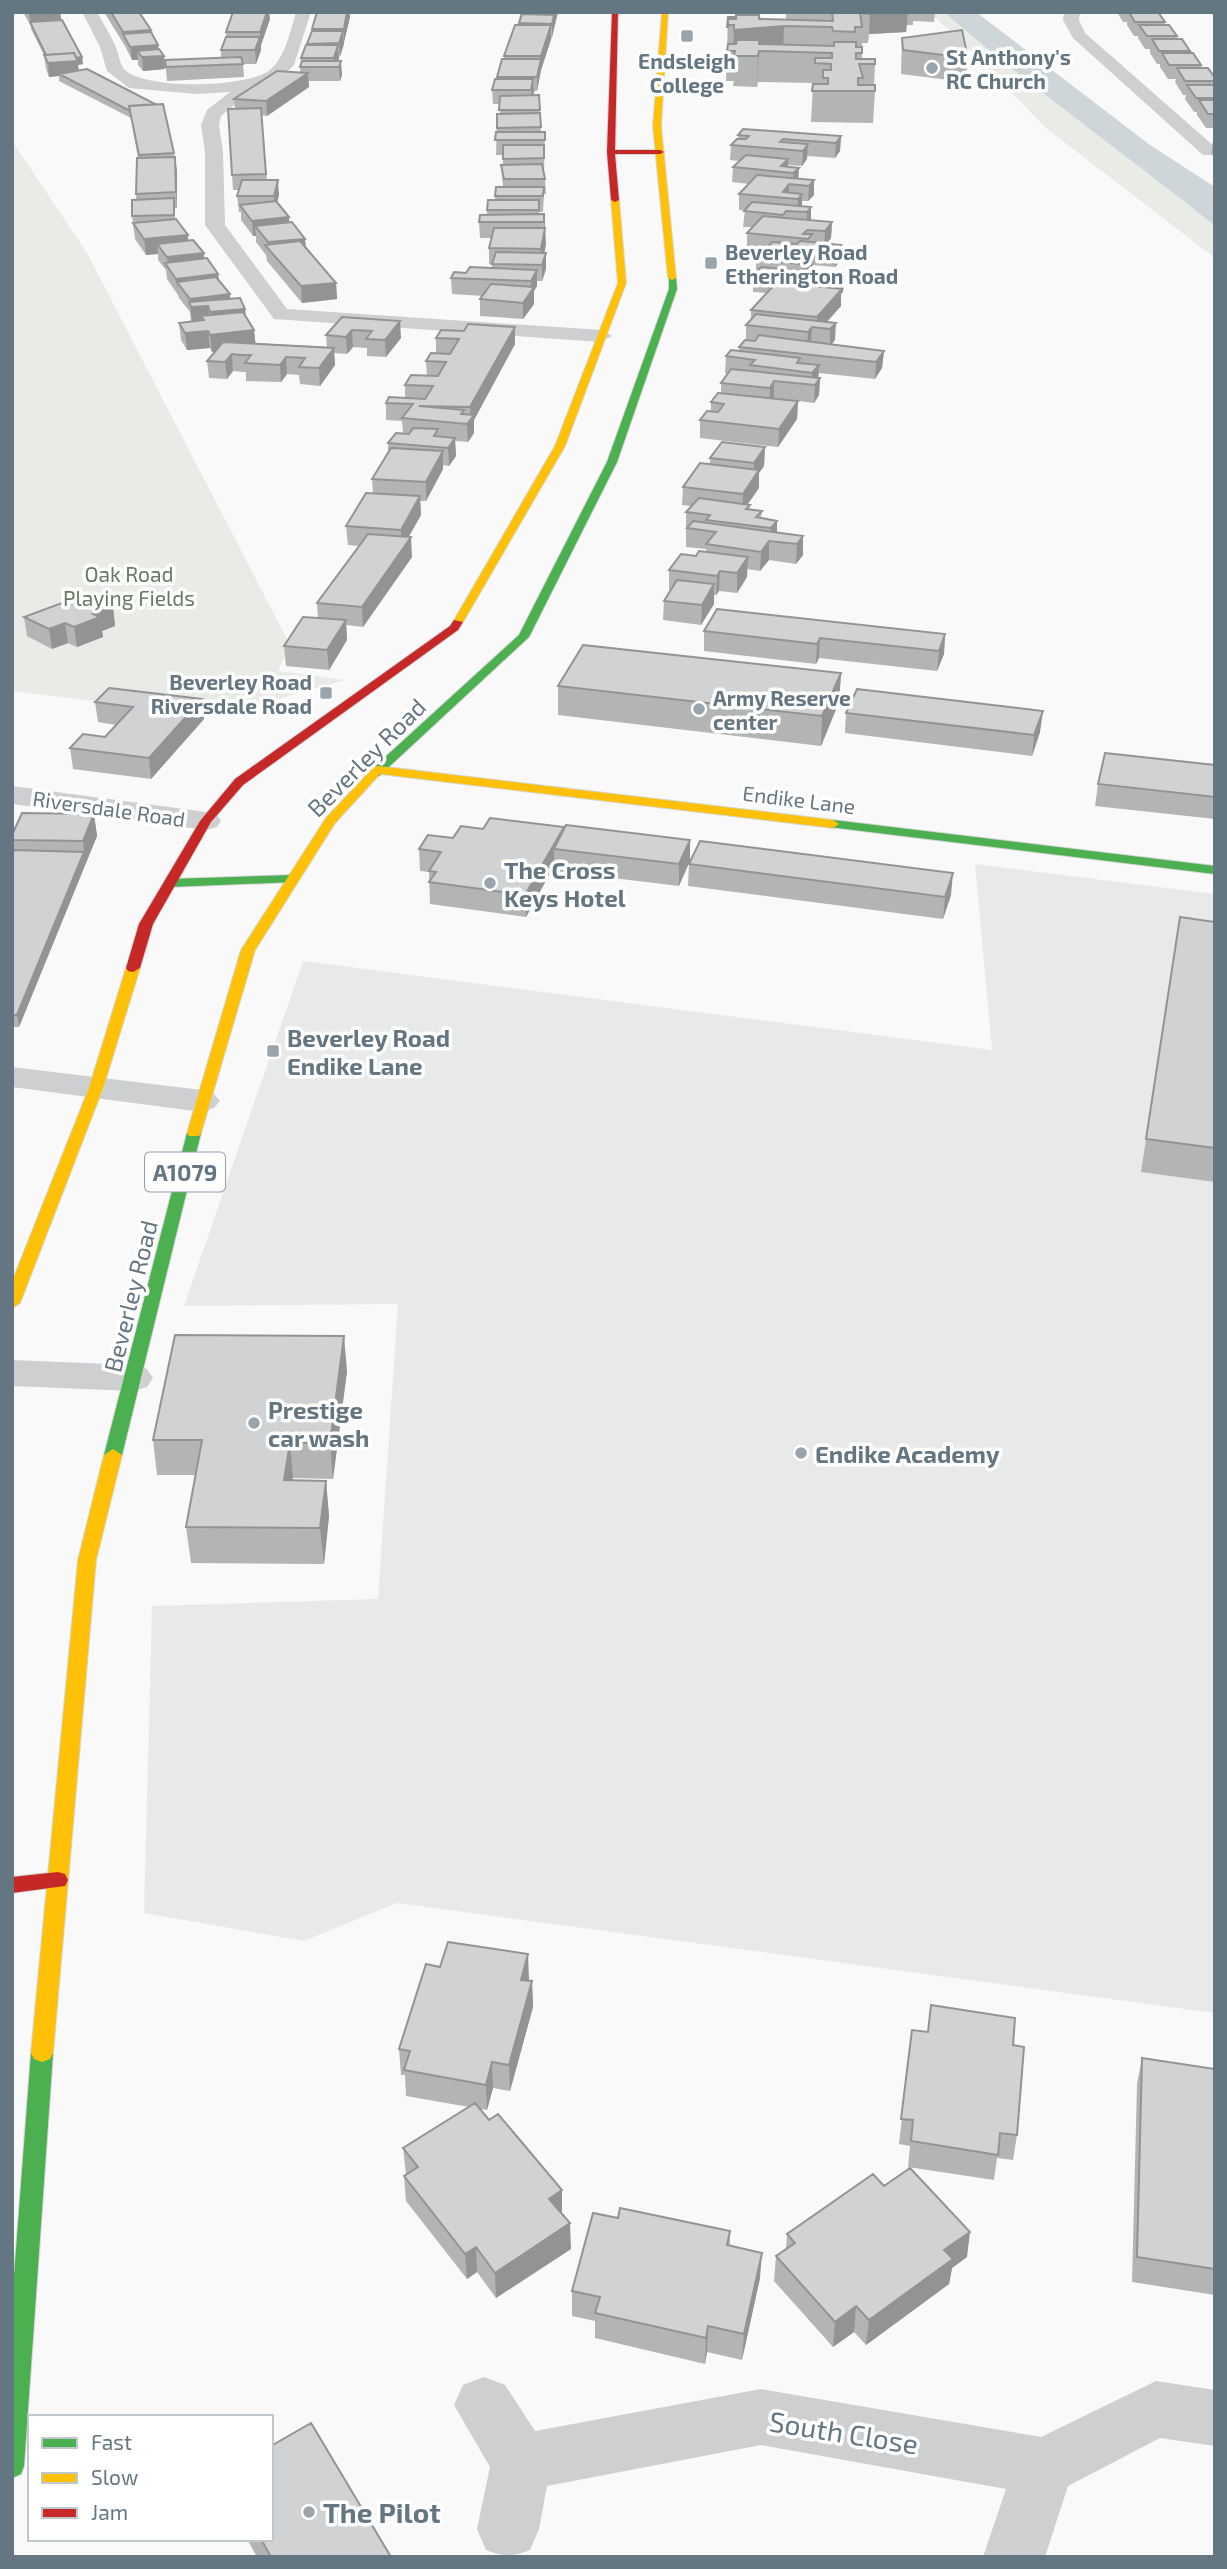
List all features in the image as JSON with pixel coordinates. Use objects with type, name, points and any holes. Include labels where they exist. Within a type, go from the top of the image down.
[{"type":"main road","name":"Beverley Road","points":[[12,1303],[96,1088],[146,924],[206,821],[239,782],[454,628],[528,514],[592,380],[601,336],[623,298],[611,152],[621,38],[615,12]]},
{"type":"main road","name":"Beverley Road","points":[[12,2466],[36,2125],[87,1560],[202,1101],[248,950],[292,879],[330,821],[378,770],[524,637],[577,518],[611,462],[633,382],[663,299],[673,289],[657,126],[656,38],[665,12]]},
{"type":"main road","points":[[611,152],[660,152]]},
{"type":"main road","name":"Endike Lane","points":[[378,770],[1215,870]]},
{"type":"main road","points":[[170,883],[292,879]]},
{"type":"main road","points":[[12,1885],[58,1880]]},
{"type":"street","points":[[89,12],[97,23],[115,71],[135,85],[197,89],[254,85]]},
{"type":"street","points":[[304,12],[288,62],[273,76],[234,96],[213,114],[210,125],[214,152],[215,225],[281,315],[601,336]]},
{"type":"street","points":[[1072,12],[1071,20],[1078,36],[1207,143]]},
{"type":"street","points":[[153,88],[173,103]]},
{"type":"street","points":[[197,89],[234,96]]},
{"type":"street","name":"Riversdale Road","points":[[12,795],[206,821]]},
{"type":"street","points":[[12,1077],[202,1101]]},
{"type":"street","points":[[12,1373],[133,1378]]},
{"type":"street","points":[[484,2405],[521,2462],[508,2529]]},
{"type":"street","points":[[1014,2557],[1044,2467],[1156,2409],[1215,2417]]},
{"type":"street","name":"South Close","points":[[521,2462],[761,2417],[1044,2467]]},
{"type":"shaded area","points":[[944,12],[976,12],[1150,145],[1215,187],[1215,226],[1044,94]]},
{"type":"shaded area","name":"Endike Academy","points":[[975,864],[1215,894],[1215,2013],[397,1903],[304,1941],[144,1913],[152,1606],[378,1599],[398,1304],[184,1306],[303,961],[992,1050]]},
{"type":"green space","points":[[929,12],[944,12],[1044,94],[1215,226],[1215,258],[1046,128]]},
{"type":"green space","name":"Oak Road Playing Fields","points":[[12,141],[87,253],[290,645],[278,671],[346,680],[217,716],[12,691]]},
{"type":"building","points":[[111,12],[139,12],[151,30],[123,32]]},
{"type":"building","points":[[233,12],[267,12],[260,32],[226,32]]},
{"type":"building","points":[[317,12],[347,12],[344,29],[312,29]]},
{"type":"building","points":[[832,12],[870,12],[870,14],[860,13],[862,27],[855,27],[855,32],[833,31],[832,27],[784,26],[734,30],[734,25],[728,25],[728,19],[736,19],[736,15],[759,15],[759,19],[833,21]]},
{"type":"building","points":[[1129,12],[1158,12],[1165,22],[1135,22]]},
{"type":"building","points":[[522,14],[554,15],[552,24],[519,23]]},
{"type":"building","points":[[62,20],[82,57],[76,58],[74,53],[46,55],[30,22]]},
{"type":"building","points":[[515,25],[551,25],[541,56],[504,56]]},
{"type":"building","points":[[1139,25],[1169,25],[1177,36],[1147,36]]},
{"type":"building","points":[[962,30],[968,58],[903,50],[902,38]]},
{"type":"building","points":[[312,31],[343,31],[339,43],[307,44]]},
{"type":"building","points":[[151,32],[158,45],[130,47],[123,34]]},
{"type":"building","points":[[226,37],[260,37],[255,50],[221,50]]},
{"type":"building","points":[[1152,39],[1182,39],[1190,51],[1159,51]]},
{"type":"building","points":[[737,40],[759,40],[759,44],[834,46],[834,42],[856,42],[856,47],[862,47],[862,53],[856,53],[856,59],[875,59],[875,64],[859,64],[863,78],[858,78],[858,85],[875,85],[875,91],[812,91],[813,84],[828,84],[828,78],[823,78],[823,70],[831,70],[831,64],[815,63],[815,58],[832,58],[832,53],[759,51],[758,56],[734,56],[735,51],[727,51],[728,44],[736,44]]},
{"type":"building","points":[[306,45],[338,45],[334,58],[301,58]]},
{"type":"building","points":[[159,49],[164,56],[142,57],[137,51]]},
{"type":"building","points":[[74,53],[78,61],[48,63],[44,55]]},
{"type":"building","points":[[1162,53],[1193,53],[1201,65],[1169,65]]},
{"type":"building","points":[[241,57],[243,64],[166,67],[165,60]]},
{"type":"building","points":[[502,59],[541,59],[537,77],[497,77]]},
{"type":"building","points":[[302,61],[341,61],[339,67],[300,67]]},
{"type":"building","points":[[1177,68],[1208,68],[1215,81],[1185,81]]},
{"type":"building","points":[[87,69],[155,104],[129,106],[130,111],[59,74]]},
{"type":"building","points":[[277,71],[308,73],[266,101],[234,99]]},
{"type":"building","points":[[495,79],[533,79],[531,90],[492,90]]},
{"type":"building","points":[[1187,85],[1215,85],[1215,98],[1196,98]]},
{"type":"building","points":[[539,95],[540,110],[499,110],[500,96]]},
{"type":"building","points":[[1199,100],[1215,100],[1215,114],[1208,114]]},
{"type":"building","points":[[163,104],[174,153],[139,155],[129,106]]},
{"type":"building","points":[[261,108],[266,174],[232,175],[228,109]]},
{"type":"building","points":[[540,113],[541,127],[497,128],[497,114]]},
{"type":"building","points":[[743,129],[841,136],[836,143],[783,139],[780,142],[808,144],[803,151],[731,145],[737,139],[746,139],[749,136],[738,135]]},
{"type":"building","points":[[496,132],[545,132],[545,140],[495,140]]},
{"type":"building","points":[[503,145],[544,145],[544,158],[503,159]]},
{"type":"building","points":[[746,155],[788,159],[781,166],[799,168],[793,173],[733,167]]},
{"type":"building","points":[[175,157],[176,192],[136,194],[137,158]]},
{"type":"building","points":[[542,164],[545,179],[504,179],[501,165]]},
{"type":"building","points":[[757,175],[814,180],[809,186],[789,184],[783,192],[802,194],[798,199],[739,194]]},
{"type":"building","points":[[242,180],[278,180],[274,196],[237,196]]},
{"type":"building","points":[[496,187],[544,187],[543,196],[495,196]]},
{"type":"building","points":[[174,198],[174,215],[132,216],[132,200]]},
{"type":"building","points":[[488,200],[539,200],[539,210],[487,210]]},
{"type":"building","points":[[276,201],[289,217],[252,221],[240,205]]},
{"type":"building","points":[[752,202],[811,207],[807,212],[786,211],[783,215],[744,211]]},
{"type":"building","points":[[544,214],[544,222],[479,222],[480,215]]},
{"type":"building","points":[[763,216],[832,222],[825,231],[807,230],[803,234],[812,234],[808,239],[747,233]]},
{"type":"building","points":[[176,219],[188,235],[144,239],[133,223]]},
{"type":"building","points":[[292,222],[305,239],[268,242],[255,226]]},
{"type":"building","points":[[494,228],[545,228],[541,249],[489,248]]},
{"type":"building","points":[[193,240],[204,253],[167,257],[157,244]]},
{"type":"building","points":[[300,241],[336,283],[301,286],[265,245]]},
{"type":"building","points":[[800,241],[841,245],[836,251],[814,249],[802,264],[756,260],[772,242],[797,244]]},
{"type":"building","points":[[496,252],[546,253],[542,265],[492,264]]},
{"type":"building","points":[[207,258],[218,274],[176,279],[165,263]]},
{"type":"building","points":[[470,267],[537,270],[531,281],[451,278],[454,272],[466,273]]},
{"type":"building","points":[[761,267],[844,276],[840,280],[825,279],[822,283],[753,275]]},
{"type":"building","points":[[216,277],[230,294],[190,299],[177,282]]},
{"type":"building","points":[[777,282],[842,289],[817,317],[751,310]]},
{"type":"building","points":[[491,284],[534,287],[523,303],[480,299]]},
{"type":"building","points":[[240,298],[245,309],[210,312],[208,306],[191,307],[189,302]]},
{"type":"building","points":[[243,312],[254,330],[210,335],[208,331],[185,333],[179,323],[204,320],[201,316]]},
{"type":"building","points":[[756,314],[836,323],[830,329],[812,327],[808,332],[746,325]]},
{"type":"building","points":[[342,317],[400,321],[385,340],[366,339],[372,331],[352,330],[346,337],[326,335]]},
{"type":"building","points":[[468,324],[515,327],[470,407],[419,406],[464,410],[461,414],[474,415],[467,424],[402,418],[413,404],[386,403],[389,397],[425,399],[433,386],[405,385],[411,375],[438,376],[446,362],[426,361],[431,353],[450,354],[459,339],[436,338],[441,330],[464,331]]},
{"type":"building","points":[[759,335],[884,351],[876,362],[739,347],[745,340],[755,341]]},
{"type":"building","points":[[223,342],[334,348],[319,368],[299,367],[305,358],[286,357],[280,365],[245,363],[251,355],[232,354],[225,362],[207,361]]},
{"type":"building","points":[[731,350],[800,358],[797,363],[819,365],[812,373],[750,365],[755,360],[726,356]]},
{"type":"building","points":[[731,369],[820,378],[815,385],[774,381],[770,388],[721,383]]},
{"type":"building","points":[[718,393],[798,401],[779,429],[700,420],[707,411],[718,412],[724,404],[711,402]]},
{"type":"building","points":[[413,428],[438,429],[434,436],[455,438],[448,448],[388,443],[396,433],[409,434]]},
{"type":"building","points":[[722,442],[765,447],[754,463],[710,458]]},
{"type":"building","points":[[391,448],[443,451],[426,482],[372,479]]},
{"type":"building","points":[[700,463],[759,470],[743,494],[683,487]]},
{"type":"building","points":[[366,493],[420,496],[401,530],[346,526]]},
{"type":"building","points":[[699,498],[750,505],[746,509],[762,511],[756,517],[777,521],[771,528],[706,520],[710,515],[686,512]]},
{"type":"building","points":[[693,521],[803,536],[797,544],[769,541],[761,552],[706,544],[716,532],[687,528]]},
{"type":"building","points":[[368,534],[411,537],[362,607],[317,603]]},
{"type":"building","points":[[699,551],[748,557],[737,573],[720,571],[717,576],[669,570],[681,554],[696,556]]},
{"type":"building","points":[[677,580],[714,584],[702,605],[664,601]]},
{"type":"building","points":[[86,594],[113,607],[93,614],[100,617],[74,627],[65,623],[49,629],[24,617]]},
{"type":"building","points":[[717,609],[945,634],[939,651],[820,638],[817,644],[704,631]]},
{"type":"building","points":[[303,617],[346,620],[327,650],[284,646]]},
{"type":"building","points":[[583,645],[841,673],[822,716],[558,686]]},
{"type":"building","points":[[109,688],[202,699],[149,758],[70,748],[83,734],[105,737],[133,707],[95,702]]},
{"type":"building","points":[[857,689],[1043,711],[1034,735],[846,713]]},
{"type":"building","points":[[1105,753],[1215,765],[1215,797],[1098,784]]},
{"type":"building","points":[[22,813],[94,814],[83,841],[12,840]]},
{"type":"building","points":[[490,818],[564,827],[525,895],[429,882],[436,872],[429,871],[441,852],[419,849],[428,835],[453,838],[461,826],[483,829]]},
{"type":"building","points":[[566,825],[690,840],[679,864],[554,849]]},
{"type":"building","points":[[700,841],[953,873],[945,897],[689,864]]},
{"type":"building","points":[[12,850],[84,852],[17,1015],[12,1015]]},
{"type":"building","points":[[1180,917],[1215,922],[1215,1148],[1146,1139]]},
{"type":"building","name":"Prestige car wash","points":[[175,1335],[344,1336],[330,1443],[290,1443],[284,1480],[326,1481],[320,1528],[186,1527],[202,1440],[153,1440]]},
{"type":"building","points":[[448,1942],[528,1954],[521,1980],[532,1981],[509,2065],[492,2062],[486,2085],[404,2070],[410,2051],[399,2049],[426,1964],[440,1967]]},
{"type":"building","points":[[931,2005],[1015,2018],[1013,2045],[1024,2047],[1017,2135],[1000,2133],[998,2155],[911,2141],[913,2120],[901,2119],[912,2030],[928,2032]]},
{"type":"building","points":[[1142,2058],[1215,2069],[1215,2269],[1137,2257]]},
{"type":"building","points":[[475,2103],[489,2120],[498,2114],[562,2190],[549,2199],[570,2223],[495,2273],[476,2247],[465,2254],[404,2176],[418,2167],[403,2148]]},
{"type":"building","points":[[910,2168],[970,2232],[944,2250],[953,2259],[869,2320],[856,2306],[835,2322],[776,2256],[795,2243],[787,2234],[873,2174],[884,2186]]},
{"type":"building","points":[[620,2208],[730,2231],[727,2245],[762,2253],[744,2334],[708,2326],[706,2338],[595,2313],[600,2297],[572,2291],[593,2213],[618,2218]]},
{"type":"building","name":"The Pilot","points":[[311,2423],[391,2557],[271,2557],[262,2541],[273,2541],[273,2445]]},
{"type":"traffic: fast","points":[[375,773],[524,637],[612,462],[673,289],[672,278]]},
{"type":"traffic: fast","points":[[833,824],[1215,870]]},
{"type":"traffic: fast","points":[[170,883],[292,879]]},
{"type":"traffic: fast","points":[[113,1455],[194,1133]]},
{"type":"traffic: fast","points":[[12,2466],[42,2053]]},
{"type":"traffic: slow","points":[[665,12],[657,126],[672,278]]},
{"type":"traffic: slow","points":[[458,622],[560,446],[622,283],[615,200]]},
{"type":"traffic: slow","points":[[378,770],[833,824]]},
{"type":"traffic: slow","points":[[194,1133],[248,950],[330,821],[375,773]]},
{"type":"traffic: slow","points":[[12,1303],[96,1088],[133,968]]},
{"type":"traffic: slow","points":[[42,2053],[87,1560],[113,1455]]},
{"type":"traffic: jam","points":[[615,12],[611,152],[615,200]]},
{"type":"traffic: jam","points":[[611,152],[660,152]]},
{"type":"traffic: jam","points":[[133,968],[146,924],[206,821],[239,782],[454,628],[458,622]]},
{"type":"traffic: jam","points":[[12,1885],[58,1880]]},
{"type":"place","name":"Endsleigh College","points":[[687,36]]},
{"type":"place","name":"St Anthony's RC Church","points":[[932,68]]},
{"type":"place","name":"Beverley Road Etherington Road","points":[[711,263]]},
{"type":"place","name":"Beverley Road Riversdale Road","points":[[326,693]]},
{"type":"place","name":"Army Reserve center","points":[[699,709]]},
{"type":"place","name":"The Cross Keys Hotel","points":[[490,883]]},
{"type":"place","name":"Beverley Road Endike Lane","points":[[273,1051]]},
{"type":"place","name":"Prestige car wash","points":[[254,1423]]},
{"type":"place","name":"Endike Academy","points":[[801,1453]]},
{"type":"place","name":"The Pilot","points":[[309,2512]]}]
